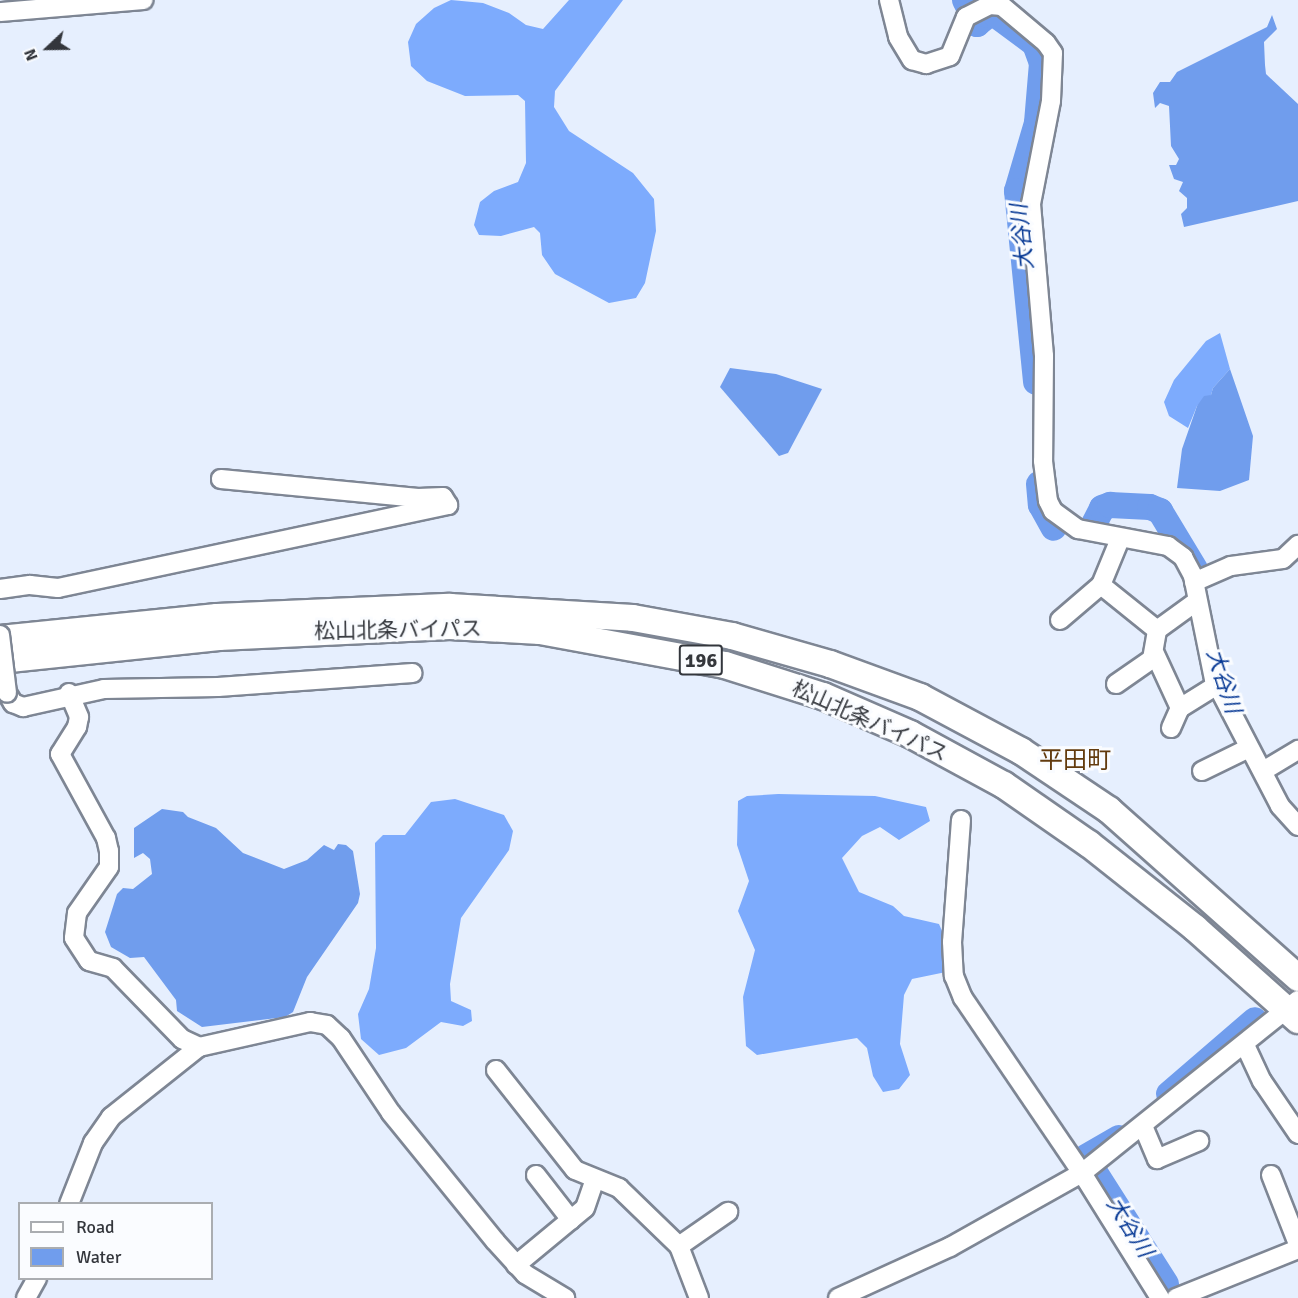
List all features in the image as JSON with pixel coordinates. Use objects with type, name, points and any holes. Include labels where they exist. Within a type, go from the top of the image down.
[{"type":"highway","name":"松山北条バイパス","points":[[0,637],[217,617],[450,607],[633,618],[732,636],[830,664],[920,696],[1021,751],[1109,810],[1298,978]]},
{"type":"highway","name":"松山北条バイパス","points":[[0,660],[219,637],[450,626],[540,631],[725,665],[823,696],[910,734],[1004,785],[1089,844],[1294,1010]]},
{"type":"street","points":[[0,12],[144,0]]},
{"type":"street","points":[[889,0],[898,37],[912,60],[926,64],[950,56],[966,18],[990,5],[1002,6],[1046,43],[1053,54],[1051,101],[1031,204],[1044,356],[1043,461],[1048,501],[1053,511],[1078,530],[1168,546],[1184,557],[1194,582],[1217,685],[1281,806],[1298,826]]},
{"type":"street","points":[[0,589],[30,585],[58,588],[448,505],[443,497],[418,498],[221,479]]},
{"type":"street","points":[[1060,620],[1101,585],[1115,559],[1120,539]]},
{"type":"street","points":[[1194,582],[1232,566],[1283,559],[1298,545]]},
{"type":"street","points":[[1101,585],[1157,630]]},
{"type":"street","points":[[1180,708],[1155,654],[1157,630],[1197,601]]},
{"type":"street","points":[[0,637],[7,693],[13,703],[23,707],[69,693],[412,674]]},
{"type":"street","points":[[1116,684],[1144,667],[1155,654]]},
{"type":"street","points":[[1171,728],[1180,708],[1217,685]]},
{"type":"street","points":[[69,693],[79,717],[77,727],[60,754],[106,838],[109,851],[109,867],[77,913],[74,938],[89,961],[113,968],[182,1039],[199,1047]]},
{"type":"street","points":[[1202,771],[1249,748]]},
{"type":"street","points":[[1263,771],[1298,750]]},
{"type":"street","points":[[961,820],[952,942],[954,976],[963,998],[1082,1173],[1160,1298]]},
{"type":"street","points":[[838,1298],[950,1247],[1082,1173],[1245,1045],[1294,1010]]},
{"type":"street","points":[[69,1202],[93,1143],[111,1117],[199,1047],[310,1022],[327,1025],[341,1038],[391,1113],[516,1265],[565,1298]]},
{"type":"street","points":[[1245,1045],[1262,1081],[1298,1134]]},
{"type":"street","points":[[496,1070],[574,1170],[619,1188],[679,1246],[699,1298]]},
{"type":"street","points":[[1143,1126],[1157,1159],[1199,1142]]},
{"type":"street","points":[[536,1174],[571,1220]]},
{"type":"street","points":[[1271,1175],[1298,1244]]},
{"type":"street","points":[[516,1265],[585,1208],[595,1179]]},
{"type":"street","points":[[679,1246],[728,1212]]},
{"type":"street","points":[[1176,1298],[1298,1249]]},
{"type":"street","points":[[26,1298],[36,1280]]},
{"type":"shaded area","points":[[451,0],[483,3],[509,13],[526,25],[543,29],[569,0],[623,0],[555,91],[554,107],[569,131],[633,173],[654,199],[656,231],[645,283],[636,298],[609,303],[555,274],[542,255],[540,233],[534,227],[501,236],[479,235],[474,225],[480,202],[494,191],[518,182],[526,163],[525,101],[518,95],[465,96],[427,81],[411,66],[408,42],[416,24],[434,8]]},
{"type":"shaded area","points":[[1220,333],[1230,369],[1213,388],[1211,395],[1197,406],[1188,428],[1169,416],[1164,402],[1174,380],[1206,341]]},
{"type":"shaded area","points":[[778,794],[875,796],[926,807],[930,821],[899,840],[880,827],[862,836],[842,858],[859,892],[893,906],[904,916],[939,924],[945,938],[946,972],[912,979],[904,995],[900,1044],[910,1075],[899,1089],[883,1092],[873,1076],[867,1048],[857,1038],[757,1055],[746,1046],[743,997],[755,950],[738,911],[749,881],[737,845],[738,801],[747,796]]},
{"type":"shaded area","points":[[455,799],[504,815],[513,831],[509,850],[461,918],[450,984],[451,1001],[471,1010],[472,1021],[463,1026],[441,1022],[406,1048],[379,1055],[361,1039],[358,1014],[369,989],[376,948],[375,843],[383,835],[405,835],[431,802]]},
{"type":"water","points":[[1272,15],[1277,29],[1264,42],[1266,74],[1298,104],[1298,201],[1184,227],[1181,214],[1187,208],[1187,198],[1179,191],[1183,182],[1174,179],[1169,165],[1176,165],[1179,159],[1171,146],[1169,106],[1160,103],[1155,108],[1153,93],[1160,82],[1170,82],[1177,72],[1267,27]]},
{"type":"water","points":[[730,368],[776,374],[822,389],[788,453],[779,456],[720,387]]},
{"type":"water","points":[[1230,369],[1253,436],[1249,480],[1220,491],[1177,488],[1182,449],[1197,406],[1204,396],[1211,395],[1213,388]]},
{"type":"water","points":[[162,809],[183,812],[188,817],[216,828],[243,853],[284,869],[307,860],[324,845],[334,850],[338,844],[346,845],[353,851],[360,894],[358,903],[307,977],[293,1012],[285,1017],[202,1027],[177,1011],[176,1000],[144,957],[130,958],[111,947],[105,932],[117,894],[123,888],[133,889],[152,874],[150,859],[143,853],[134,858],[134,828]]},
{"type":"waterway","name":"大谷川","points":[[965,0],[977,24],[988,15],[996,15],[1035,44],[1042,63],[1037,123],[1017,191],[1036,382]]},
{"type":"waterway","name":"大谷川","points":[[1039,484],[1041,505],[1054,528]]},
{"type":"waterway","name":"大谷川","points":[[1092,528],[1102,508],[1110,505],[1150,507],[1160,511],[1195,569]]},
{"type":"waterway","name":"大谷川","points":[[1169,1094],[1255,1020]]},
{"type":"waterway","name":"大谷川","points":[[1086,1157],[1119,1138]]},
{"type":"waterway","name":"大谷川","points":[[1094,1171],[1166,1284]]},
{"type":"district","name":"平田町","points":[[1075,761]]}]
